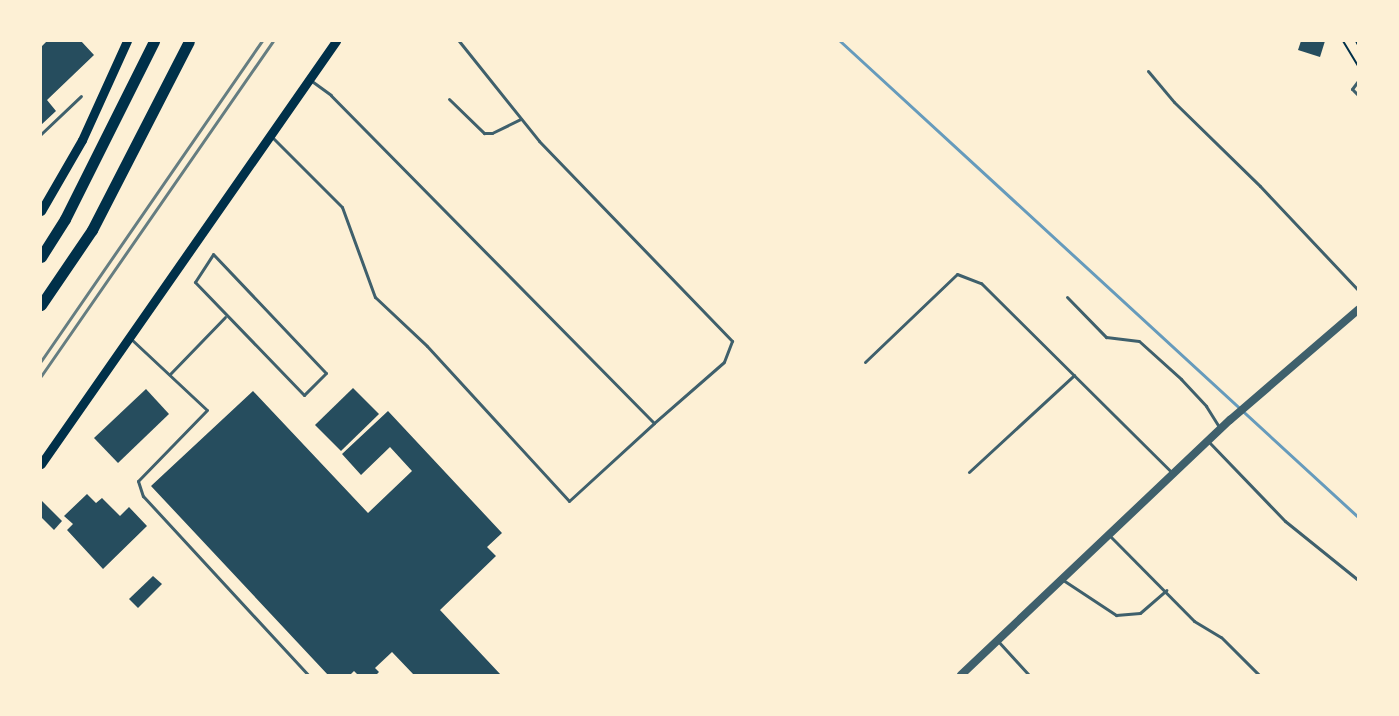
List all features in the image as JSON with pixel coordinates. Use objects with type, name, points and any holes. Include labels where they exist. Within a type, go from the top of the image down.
[{"type":"highway","points":[[41,257],[65,220],[154,41]]},
{"type":"highway","points":[[41,305],[92,230],[189,41]]},
{"type":"main road","points":[[41,211],[82,140],[127,41]]},
{"type":"main road","points":[[41,464],[130,338],[269,134],[336,41]]},
{"type":"street","points":[[961,675],[1207,440],[1358,310]]},
{"type":"lane","points":[[269,134],[342,208],[375,297],[428,346],[569,501],[724,362],[732,341],[521,119],[459,41]]},
{"type":"lane","points":[[1148,71],[1174,102],[1260,186],[1358,290]]},
{"type":"lane","points":[[309,80],[331,95],[654,423]]},
{"type":"lane","points":[[1358,81],[1352,89],[1358,95]]},
{"type":"lane","points":[[41,134],[81,96]]},
{"type":"lane","points":[[449,99],[484,133],[492,134],[521,119]]},
{"type":"lane","points":[[213,254],[326,374],[304,395],[225,317],[195,282],[213,254]]},
{"type":"lane","points":[[864,362],[957,274],[981,283],[1172,473]]},
{"type":"lane","points":[[1067,296],[1106,337],[1139,341],[1187,386],[1220,429]]},
{"type":"lane","points":[[170,374],[225,317]]},
{"type":"lane","points":[[130,338],[207,410],[138,481],[143,496],[308,675]]},
{"type":"lane","points":[[969,472],[1074,374]]},
{"type":"lane","points":[[1207,440],[1285,521],[1358,580]]},
{"type":"lane","points":[[1108,535],[1166,590],[1194,620],[1221,637],[1259,675]]},
{"type":"lane","points":[[1062,578],[1072,589],[1116,615],[1140,613],[1166,590]]},
{"type":"lane","points":[[997,640],[1029,675]]},
{"type":"path","points":[[1343,41],[1358,66]]},
{"type":"path","points":[[1356,41],[1358,45]]},
{"type":"building","points":[[47,41],[81,41],[94,55],[47,100],[56,111],[41,125],[41,47]]},
{"type":"building","points":[[1301,41],[1325,41],[1320,57],[1298,50]]},
{"type":"building","points":[[353,388],[379,414],[341,451],[315,425]]},
{"type":"building","points":[[146,389],[169,414],[118,463],[94,438]]},
{"type":"building","points":[[253,391],[368,513],[412,471],[390,447],[361,475],[342,454],[388,411],[502,533],[487,547],[496,556],[440,610],[501,675],[414,675],[392,652],[375,668],[379,672],[376,675],[358,675],[354,671],[350,675],[328,675],[151,486]]},
{"type":"building","points":[[87,494],[96,503],[102,498],[120,516],[129,507],[147,526],[103,569],[67,530],[73,524],[64,516]]},
{"type":"building","points":[[41,500],[62,521],[54,530],[41,517]]},
{"type":"building","points":[[153,576],[162,584],[138,608],[129,599]]},
{"type":"waterway","points":[[840,41],[1358,517]]},
{"type":"railway","points":[[41,361],[262,41]]},
{"type":"railway","points":[[41,376],[273,41]]}]
